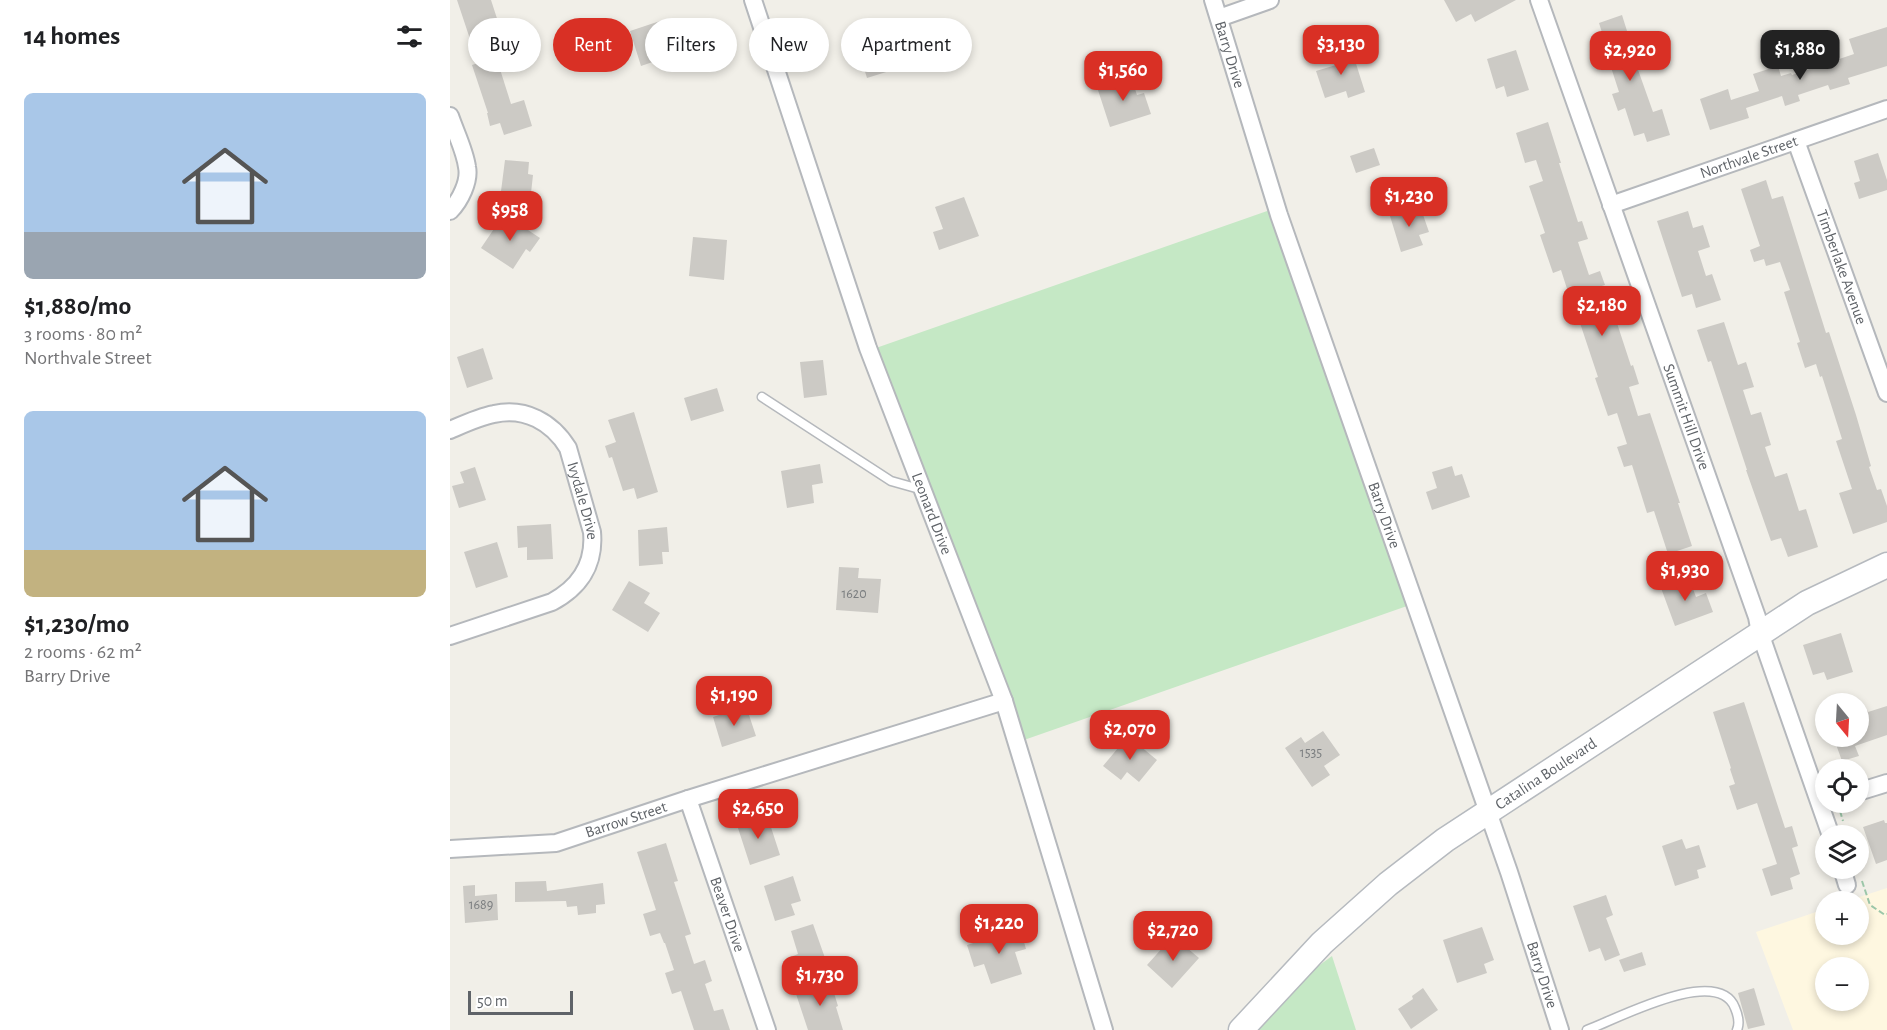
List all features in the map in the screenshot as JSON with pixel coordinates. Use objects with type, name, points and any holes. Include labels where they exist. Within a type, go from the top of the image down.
[{"type":"street","name":"Leonard Drive","points":[[753,0],[868,348],[1004,701],[1104,1030]]},
{"type":"street","name":"Barry Drive","points":[[1213,0],[1279,215],[1509,872],[1560,1030]]},
{"type":"street","points":[[1219,18],[1270,0]]},
{"type":"street","name":"Summit Hill Drive","points":[[1539,0],[1754,609],[1760,633],[1815,778]]},
{"type":"street","name":"Northvale Street","points":[[1611,205],[1887,109]]},
{"type":"street","points":[[450,116],[468,168],[464,190],[456,206],[450,211]]},
{"type":"street","name":"Timberlake Avenue","points":[[1796,141],[1887,393]]},
{"type":"street","name":"Ivydale Drive","points":[[450,430],[493,414],[515,412],[537,417],[561,437],[568,448],[592,532],[593,545],[589,563],[580,580],[566,594],[552,602],[450,636]]},
{"type":"street","name":"Catalina Boulevard","points":[[1241,1030],[1322,943],[1388,884],[1445,840],[1807,603],[1887,565]]},
{"type":"street","name":"Barrow Street","points":[[450,849],[556,843],[688,798],[1004,701]]},
{"type":"street","points":[[1869,789],[1887,783]]},
{"type":"street","name":"Beaver Drive","points":[[688,798],[767,1030]]},
{"type":"lane","points":[[762,397],[891,482],[923,490]]},
{"type":"lane","points":[[1587,1030],[1651,1003],[1702,991],[1724,995],[1733,1001],[1739,1025],[1737,1030]]},
{"type":"path","points":[[1854,881],[1870,905],[1885,915],[1887,914]]},
{"type":"shaded area","points":[[1887,888],[1887,1030],[1793,1030],[1756,932],[1815,912],[1815,945],[1869,945],[1869,894]]},
{"type":"green space","points":[[1270,210],[1407,606],[1024,740],[876,348]]},
{"type":"green space","points":[[1332,956],[1356,1030],[1252,1030],[1298,981]]},
{"type":"building","points":[[457,0],[491,0],[497,18],[468,18],[468,33]]},
{"type":"building","points":[[1444,0],[1516,0],[1475,22],[1471,14],[1456,22]]},
{"type":"building","points":[[1622,15],[1633,50],[1631,50],[1653,112],[1662,109],[1670,135],[1647,142],[1644,133],[1634,136],[1625,108],[1618,111],[1612,94],[1619,92],[1608,58],[1601,60],[1596,45],[1605,42],[1599,23]]},
{"type":"building","points":[[645,26],[645,65],[641,66],[633,41],[633,30]]},
{"type":"building","points":[[1887,27],[1887,66],[1848,78],[1850,84],[1830,90],[1828,85],[1798,95],[1800,101],[1785,106],[1782,96],[1746,108],[1749,118],[1710,130],[1700,99],[1728,89],[1731,100],[1759,91],[1753,74],[1778,66],[1781,76],[1791,73],[1792,75],[1854,54],[1849,39]]},
{"type":"building","points":[[1351,48],[1365,92],[1348,98],[1346,91],[1325,98],[1316,71],[1336,65],[1332,54]]},
{"type":"building","points":[[1516,50],[1529,90],[1507,97],[1504,86],[1496,89],[1487,59]]},
{"type":"building","points":[[474,72],[501,72],[511,104],[524,100],[532,126],[504,135],[500,123],[490,126]]},
{"type":"building","points":[[865,72],[886,72],[867,78]]},
{"type":"building","points":[[1131,77],[1137,95],[1144,93],[1151,114],[1110,127],[1097,87]]},
{"type":"building","points":[[1548,122],[1578,222],[1582,221],[1588,239],[1578,242],[1589,275],[1600,271],[1605,285],[1595,288],[1606,320],[1615,317],[1639,384],[1629,387],[1638,416],[1650,413],[1692,546],[1668,554],[1654,511],[1647,513],[1632,465],[1624,467],[1617,447],[1627,444],[1617,413],[1608,416],[1595,378],[1598,377],[1561,270],[1553,273],[1540,235],[1545,233],[1529,186],[1543,181],[1536,160],[1525,163],[1516,133]]},
{"type":"building","points":[[1374,148],[1380,165],[1356,173],[1350,156]]},
{"type":"building","points":[[1878,153],[1887,180],[1887,190],[1859,199],[1854,183],[1860,181],[1854,161]]},
{"type":"building","points":[[505,160],[529,162],[528,174],[533,175],[530,202],[500,199]]},
{"type":"building","points":[[1766,180],[1772,199],[1783,196],[1826,333],[1829,332],[1856,415],[1871,466],[1869,467],[1877,490],[1881,489],[1887,506],[1887,522],[1853,534],[1839,493],[1852,489],[1836,441],[1842,439],[1822,376],[1820,377],[1816,364],[1805,368],[1797,343],[1800,342],[1784,292],[1790,290],[1780,262],[1766,266],[1764,259],[1754,262],[1750,250],[1760,246],[1741,189]]},
{"type":"building","points":[[964,197],[979,236],[939,250],[933,232],[943,229],[935,207]]},
{"type":"building","points":[[1420,206],[1429,232],[1419,235],[1423,245],[1401,252],[1390,216]]},
{"type":"building","points":[[1688,211],[1693,228],[1703,225],[1710,247],[1698,251],[1706,276],[1712,274],[1721,300],[1696,308],[1692,294],[1682,297],[1657,221]]},
{"type":"building","points":[[504,214],[540,238],[530,252],[526,249],[513,269],[481,248]]},
{"type":"building","points":[[693,237],[727,240],[724,280],[689,276]]},
{"type":"building","points":[[1724,322],[1738,365],[1746,362],[1754,387],[1743,390],[1751,415],[1761,412],[1771,445],[1765,447],[1775,477],[1787,473],[1799,511],[1806,509],[1818,547],[1788,557],[1781,538],[1771,541],[1711,361],[1708,362],[1697,330]]},
{"type":"building","points":[[483,348],[493,379],[467,388],[457,357]]},
{"type":"building","points":[[823,360],[827,395],[804,398],[800,362]]},
{"type":"building","points":[[717,388],[724,411],[691,421],[684,398]]},
{"type":"building","points":[[634,412],[658,492],[637,499],[634,488],[623,491],[612,457],[609,458],[605,446],[616,442],[608,420]]},
{"type":"building","points":[[820,464],[823,483],[812,485],[814,503],[787,508],[781,471]]},
{"type":"building","points":[[1452,466],[1455,476],[1462,474],[1470,497],[1432,510],[1426,492],[1437,488],[1432,472]]},
{"type":"building","points":[[475,467],[486,500],[459,508],[452,486],[464,483],[460,472]]},
{"type":"building","points":[[551,524],[553,559],[527,560],[527,547],[518,548],[517,526]]},
{"type":"building","points":[[667,527],[669,552],[662,552],[663,564],[639,566],[638,530]]},
{"type":"building","points":[[497,542],[508,577],[476,588],[464,552]]},
{"type":"building","points":[[839,567],[859,568],[858,578],[881,579],[878,613],[836,610]]},
{"type":"building","points":[[1689,578],[1696,597],[1706,593],[1713,612],[1675,626],[1661,588]]},
{"type":"building","points":[[629,581],[650,593],[644,603],[660,613],[648,632],[612,610]]},
{"type":"building","points":[[1841,633],[1853,672],[1827,680],[1824,672],[1813,675],[1803,645]]},
{"type":"building","points":[[1744,702],[1785,828],[1792,826],[1798,846],[1792,848],[1800,874],[1790,878],[1793,889],[1771,896],[1762,869],[1777,864],[1757,803],[1737,810],[1729,786],[1735,784],[1713,712]]},
{"type":"building","points":[[746,706],[756,736],[722,747],[713,717]]},
{"type":"building","points":[[1887,706],[1887,735],[1869,741],[1869,712]]},
{"type":"building","points":[[1323,731],[1340,755],[1324,766],[1330,775],[1312,787],[1285,748],[1301,737],[1305,743]]},
{"type":"building","points":[[1128,736],[1157,760],[1139,782],[1127,772],[1121,780],[1103,766]]},
{"type":"building","points":[[1837,747],[1855,747],[1859,756],[1841,759]]},
{"type":"building","points":[[767,815],[780,855],[750,865],[737,825]]},
{"type":"building","points":[[1884,820],[1887,823],[1887,860],[1876,864],[1869,844],[1869,825]]},
{"type":"building","points":[[1682,839],[1686,849],[1699,845],[1706,867],[1697,870],[1699,878],[1675,886],[1662,846]]},
{"type":"building","points":[[666,843],[678,881],[674,882],[691,934],[685,936],[694,964],[705,960],[712,981],[705,984],[714,1011],[723,1009],[730,1030],[694,1030],[681,991],[672,994],[665,973],[674,970],[665,943],[660,933],[650,936],[643,914],[656,910],[637,852]]},
{"type":"building","points":[[793,876],[801,901],[791,904],[795,915],[775,921],[764,886]]},
{"type":"building","points":[[546,881],[547,891],[603,883],[605,904],[596,905],[596,913],[578,915],[577,906],[567,907],[566,901],[515,902],[515,882]]},
{"type":"building","points":[[475,885],[475,896],[497,894],[498,920],[465,923],[463,886]]},
{"type":"building","points":[[1606,895],[1613,915],[1606,918],[1620,955],[1605,961],[1600,948],[1589,952],[1573,906]]},
{"type":"building","points":[[813,924],[825,958],[791,969],[788,958],[798,954],[791,931]]},
{"type":"building","points":[[1482,927],[1494,960],[1484,964],[1487,973],[1457,983],[1443,940]]},
{"type":"building","points":[[1020,928],[1026,949],[1015,952],[1022,974],[991,984],[984,964],[974,967],[967,945]]},
{"type":"building","points":[[1173,936],[1199,958],[1172,988],[1147,965]]},
{"type":"building","points":[[1642,952],[1646,965],[1624,972],[1619,960]]},
{"type":"building","points":[[830,980],[843,1030],[808,1030],[795,991]]},
{"type":"building","points":[[1423,988],[1438,1010],[1411,1029],[1398,1009],[1413,999],[1412,996]]},
{"type":"building","points":[[1754,988],[1765,1025],[1748,1029],[1738,993]]}]
